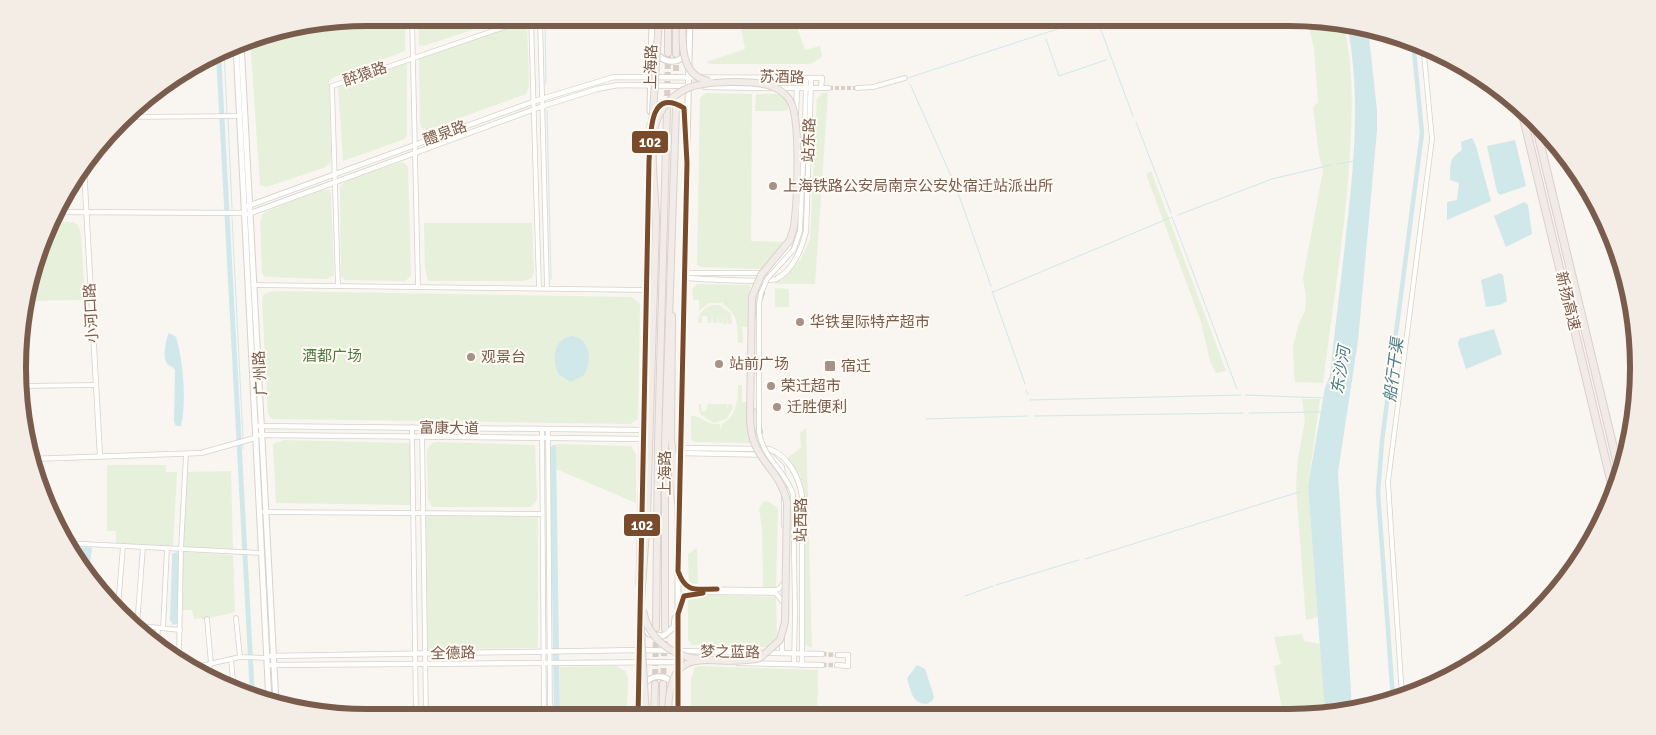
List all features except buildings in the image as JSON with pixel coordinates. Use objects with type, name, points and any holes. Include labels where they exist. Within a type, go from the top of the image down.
[{"type":"highway","points":[[645,709],[640,624],[647,518],[656,222],[652,117],[654,26]]},
{"type":"highway","name":"上海路","points":[[668,26],[668,54]]},
{"type":"highway","name":"上海路","points":[[676,26],[676,54]]},
{"type":"highway","points":[[682,26],[682,49],[690,70],[703,80],[744,84]]},
{"type":"highway","points":[[653,145],[658,118],[666,105],[687,88],[703,84],[758,83],[779,90],[789,99],[797,119],[794,227],[790,240],[757,283],[752,297],[753,418],[759,432]]},
{"type":"highway","name":"上海路","points":[[665,629],[665,442],[676,107]]},
{"type":"highway","name":"上海路","points":[[656,628],[658,444],[667,108]]},
{"type":"highway","name":"新扬高速","points":[[1525,122],[1611,480]]},
{"type":"highway","name":"新扬高速","points":[[1538,135],[1617,461]]},
{"type":"highway","points":[[646,278],[652,362]]},
{"type":"highway","points":[[669,290],[673,329],[671,439],[678,502]]},
{"type":"highway","points":[[752,328],[754,309],[760,293]]},
{"type":"highway","points":[[643,581],[643,611],[650,630],[660,643],[671,650],[703,659],[760,658],[780,640],[785,622],[787,502],[782,485],[764,463],[753,441],[750,426],[752,386]]},
{"type":"highway","points":[[668,709],[669,688],[673,678],[684,667],[703,659]]},
{"type":"highway","points":[[654,709],[655,684]]},
{"type":"highway","points":[[663,684],[663,709]]},
{"type":"main road","points":[[654,26],[656,52],[663,60],[675,62],[687,53],[689,26]]},
{"type":"main road","name":"上海路","points":[[639,709],[639,592],[654,26]]},
{"type":"main road","name":"上海路","points":[[677,709],[678,502],[690,26]]},
{"type":"main road","name":"广州路","points":[[242,50],[276,696]]},
{"type":"main road","name":"广州路","points":[[236,52],[269,694]]},
{"type":"main road","points":[[649,161],[654,112],[662,104],[672,102],[682,106],[685,111],[687,163]]},
{"type":"main road","points":[[639,592],[643,626],[649,634],[660,636],[668,634],[674,627],[678,592]]},
{"type":"main road","points":[[640,709],[642,686],[650,678],[661,676],[668,678],[674,684],[676,709]]},
{"type":"street","points":[[412,26],[418,287]]},
{"type":"street","name":"醉猿路","points":[[338,286],[332,86],[507,26]]},
{"type":"street","points":[[531,26],[539,288]]},
{"type":"street","points":[[540,26],[547,288]]},
{"type":"street","points":[[1402,690],[1388,482],[1432,139],[1424,54]]},
{"type":"street","name":"醴泉路","points":[[244,212],[251,205],[334,173],[542,98],[614,77],[651,76]]},
{"type":"street","name":"苏酒路","points":[[651,76],[822,78],[821,88],[651,86]]},
{"type":"street","name":"站东路","points":[[684,276],[774,279],[784,273],[799,253],[806,232],[808,78]]},
{"type":"street","points":[[857,88],[879,86],[905,78]]},
{"type":"street","name":"醴泉路","points":[[64,212],[251,213],[543,106],[597,89],[618,85],[651,86]]},
{"type":"street","points":[[786,88],[797,102]]},
{"type":"street","name":"站东路","points":[[684,276],[766,273],[786,254],[791,246],[793,234],[797,88]]},
{"type":"street","points":[[794,664],[793,494],[790,486],[764,450],[759,432],[760,293],[767,279],[794,249],[800,231],[808,88]]},
{"type":"street","points":[[821,88],[829,88]]},
{"type":"street","points":[[136,117],[239,116]]},
{"type":"street","name":"小河口路","points":[[84,177],[100,456]]},
{"type":"street","points":[[248,285],[646,290]]},
{"type":"street","points":[[27,386],[95,385]]},
{"type":"street","name":"富康大道","points":[[255,426],[644,430]]},
{"type":"street","points":[[412,427],[416,709]]},
{"type":"street","points":[[422,427],[426,709]]},
{"type":"street","points":[[542,429],[544,709]]},
{"type":"street","points":[[548,429],[550,709]]},
{"type":"street","name":"富康大道","points":[[186,454],[212,451],[263,435],[643,439]]},
{"type":"street","name":"站西路","points":[[679,451],[769,449],[780,455],[795,474],[802,496],[802,665]]},
{"type":"street","name":"站西路","points":[[679,451],[770,455],[782,467],[784,481],[782,653]]},
{"type":"street","points":[[39,459],[186,454],[181,549],[179,652]]},
{"type":"street","points":[[259,512],[542,514]]},
{"type":"street","points":[[76,544],[261,553]]},
{"type":"street","points":[[118,601],[123,546]]},
{"type":"street","points":[[136,618],[143,547]]},
{"type":"street","points":[[159,637],[161,628],[167,548]]},
{"type":"street","points":[[678,571],[682,583],[690,589],[776,593],[782,601]]},
{"type":"street","points":[[678,614],[682,596],[692,592],[774,590],[779,589],[783,584]]},
{"type":"street","points":[[236,618],[240,657]]},
{"type":"street","points":[[206,619],[210,670]]},
{"type":"street","points":[[146,627],[180,630]]},
{"type":"street","name":"全德路","points":[[267,657],[639,650]]},
{"type":"street","name":"梦之蓝路","points":[[639,650],[822,654]]},
{"type":"street","points":[[837,665],[848,666],[848,655],[838,655]]},
{"type":"street","points":[[202,666],[240,657],[267,657]]},
{"type":"street","points":[[231,659],[233,681]]},
{"type":"street","name":"全德路","points":[[267,665],[639,661]]},
{"type":"street","name":"梦之蓝路","points":[[639,661],[822,665]]},
{"type":"green space","points":[[406,26],[405,51],[332,78],[329,81],[330,163],[326,167],[267,187],[260,185],[251,47],[279,38],[323,29]]},
{"type":"green space","points":[[418,26],[484,26],[423,46],[419,45]]},
{"type":"green space","points":[[515,26],[527,26],[529,86],[526,94],[427,130],[422,129],[420,123],[419,58]]},
{"type":"green space","points":[[741,26],[790,26],[791,28],[797,27],[805,50],[820,46],[822,57],[806,64],[711,64],[706,62],[745,49]]},
{"type":"green space","points":[[1309,27],[1345,31],[1352,95],[1347,194],[1323,383],[1295,382],[1293,347],[1299,323],[1305,311],[1306,297],[1303,278],[1323,171],[1313,107],[1318,102],[1314,48]]},
{"type":"green space","points":[[407,63],[407,135],[405,139],[343,161],[338,86]]},
{"type":"green space","points":[[706,93],[752,94],[751,241],[785,242],[761,269],[702,267],[697,265],[700,98]]},
{"type":"green space","points":[[822,93],[828,93],[815,284],[774,284],[801,259],[810,239],[817,99]]},
{"type":"green space","points":[[756,94],[788,94],[788,109],[786,111],[755,111]]},
{"type":"green space","points":[[401,162],[406,164],[408,168],[411,276],[405,281],[344,280],[341,276],[340,186],[348,180]]},
{"type":"green space","points":[[1151,171],[1226,371],[1216,373],[1210,361],[1201,322],[1146,174]]},
{"type":"green space","points":[[322,190],[329,190],[331,194],[334,275],[326,279],[265,277],[262,273],[260,221],[264,212]]},
{"type":"green space","points":[[59,222],[73,222],[78,225],[81,236],[85,300],[33,301],[44,258]]},
{"type":"green space","points":[[424,223],[532,223],[534,272],[532,278],[524,281],[428,281],[425,267]]},
{"type":"green space","points":[[697,284],[750,285],[749,327],[742,327],[743,343],[738,343],[736,321],[732,312],[723,304],[723,297],[722,303],[709,303],[699,311],[699,300],[693,300],[692,289]]},
{"type":"green space","points":[[775,288],[789,289],[789,307],[775,307]]},
{"type":"green space","name":"酒都广场","points":[[273,291],[632,297],[640,304],[638,419],[630,424],[272,419],[268,414],[262,300],[264,294]]},
{"type":"green space","points":[[719,305],[731,313],[732,324],[728,324],[728,317],[727,324],[723,324],[723,316],[722,323],[719,323],[718,316],[717,323],[713,323],[712,316],[711,323],[708,323],[707,316],[702,316],[702,323],[698,323],[699,315],[704,309]]},
{"type":"green space","points":[[738,385],[742,385],[742,402],[749,402],[750,443],[693,442],[691,438],[691,416],[712,424],[720,424],[721,431],[722,424],[731,416],[736,407]]},
{"type":"green space","points":[[1302,399],[1320,399],[1308,486],[1318,617],[1306,620],[1296,488],[1298,458],[1305,421]]},
{"type":"green space","points":[[698,404],[701,404],[702,411],[706,411],[708,404],[727,404],[727,411],[728,404],[731,404],[733,408],[726,419],[714,423],[700,414]]},
{"type":"green space","points":[[806,428],[812,648],[805,645],[803,580],[805,492],[800,476],[787,458],[801,448],[800,433]]},
{"type":"green space","points":[[284,440],[408,443],[410,446],[410,505],[276,503],[273,444]]},
{"type":"green space","points":[[432,443],[535,445],[537,500],[531,507],[432,507],[428,499],[427,450]]},
{"type":"green space","points":[[556,444],[631,446],[636,454],[636,503],[556,469]]},
{"type":"green space","points":[[107,465],[166,465],[166,472],[177,472],[173,546],[116,543],[116,531],[107,531]]},
{"type":"green space","points":[[231,471],[233,549],[183,547],[187,472]]},
{"type":"green space","points":[[767,501],[778,508],[776,588],[765,589],[763,586],[762,530],[759,508],[763,502]]},
{"type":"green space","points":[[426,516],[538,517],[538,648],[428,649]]},
{"type":"green space","points":[[697,548],[698,583],[691,587],[689,586],[688,554]]},
{"type":"green space","points":[[183,552],[233,555],[235,612],[202,620],[201,618],[194,619],[192,610],[181,610]]},
{"type":"green space","points":[[693,594],[776,597],[777,639],[767,647],[692,645],[688,640],[688,596]]},
{"type":"green space","points":[[1302,634],[1304,641],[1320,644],[1324,707],[1282,709],[1274,666],[1281,664],[1274,637]]},
{"type":"green space","points":[[616,666],[625,671],[628,678],[627,709],[560,709],[560,667]]},
{"type":"green space","points":[[695,667],[818,670],[817,709],[691,709],[691,679]]},
{"type":"water","name":"东沙河","points":[[1348,32],[1369,36],[1377,110],[1377,130],[1358,341],[1338,472],[1352,703],[1324,707],[1308,486],[1325,388],[1330,375],[1352,182],[1355,103]]},
{"type":"water","points":[[221,59],[255,690],[250,688],[216,61]]},
{"type":"water","points":[[1472,138],[1476,146],[1491,201],[1447,220],[1447,202],[1457,200],[1459,183],[1450,180],[1451,162],[1454,156],[1462,150],[1461,142]]},
{"type":"water","points":[[1515,140],[1526,186],[1500,195],[1497,192],[1487,146]]},
{"type":"water","points":[[1524,202],[1528,205],[1532,234],[1506,247],[1494,216]]},
{"type":"water","points":[[1500,273],[1503,275],[1507,301],[1500,305],[1486,307],[1481,280]]},
{"type":"water","points":[[1494,329],[1502,354],[1466,369],[1458,344],[1459,339]]},
{"type":"water","points":[[169,333],[176,337],[182,369],[184,405],[181,426],[176,426],[174,422],[175,370],[167,364],[165,359],[165,347]]},
{"type":"water","points":[[573,336],[583,342],[589,358],[584,375],[571,382],[559,375],[556,369],[555,357],[561,341]]},
{"type":"water","points":[[556,445],[560,709],[554,709],[550,448]]},
{"type":"water","points":[[78,548],[92,548],[90,566],[84,557]]},
{"type":"water","points":[[177,552],[179,555],[178,620],[177,624],[173,625],[170,620],[172,554]]},
{"type":"water","points":[[917,665],[925,669],[934,696],[933,700],[927,704],[918,702],[915,699],[907,678]]},
{"type":"waterway","points":[[545,26],[546,83]]},
{"type":"waterway","points":[[908,78],[1067,26]]},
{"type":"waterway","points":[[1099,26],[1133,116]]},
{"type":"waterway","points":[[1046,39],[1059,76],[1106,60]]},
{"type":"waterway","name":"船行干渠","points":[[1393,693],[1378,492],[1382,441],[1422,133],[1414,50]]},
{"type":"waterway","points":[[224,58],[227,114]]},
{"type":"waterway","points":[[910,84],[956,187],[991,286]]},
{"type":"waterway","points":[[547,110],[551,279]]},
{"type":"waterway","points":[[228,118],[232,209]]},
{"type":"waterway","points":[[1136,122],[1171,213]]},
{"type":"waterway","points":[[1337,164],[1354,161]]},
{"type":"waterway","points":[[1178,215],[1272,179],[1331,165]]},
{"type":"waterway","points":[[232,217],[243,439]]},
{"type":"waterway","points":[[993,292],[1172,217],[1237,389]]},
{"type":"waterway","points":[[992,291],[1025,384]]},
{"type":"waterway","points":[[1026,390],[1028,394]]},
{"type":"waterway","points":[[1030,400],[1241,395]]},
{"type":"waterway","name":"东沙河","points":[[1245,395],[1324,398]]},
{"type":"waterway","points":[[1249,413],[1321,412]]},
{"type":"waterway","points":[[1035,416],[1243,413]]},
{"type":"waterway","points":[[926,419],[1027,416]]},
{"type":"waterway","points":[[243,443],[243,449]]},
{"type":"waterway","points":[[1085,559],[1299,492]]},
{"type":"waterway","points":[[996,585],[1079,560]]},
{"type":"waterway","points":[[965,596],[993,586]]},
{"type":"tunnel","points":[[676,54],[676,107]]},
{"type":"tunnel","points":[[667,105],[668,55]]},
{"type":"tunnel","points":[[829,88],[857,88]]},
{"type":"tunnel","points":[[663,683],[665,630]]},
{"type":"tunnel","points":[[655,684],[656,634]]},
{"type":"tunnel","points":[[822,654],[838,655]]},
{"type":"tunnel","points":[[822,665],[837,665]]},
{"type":"transit line","name":"102","points":[[638,709],[649,161],[653,118],[657,109],[663,103],[672,103],[684,108],[687,163],[678,571],[688,587],[693,589],[717,589]]},
{"type":"transit line","name":"102","points":[[678,709],[678,614],[684,596],[703,593]]},
{"type":"place","name":"上海铁路公安局南京公安处宿迁站派出所","points":[[773,186]]},
{"type":"place","name":"华铁星际特产超市","points":[[800,322]]},
{"type":"place","name":"观景台","points":[[471,357]]},
{"type":"place","name":"站前广场","points":[[719,364]]},
{"type":"place","name":"宿迁","points":[[830,366]]},
{"type":"place","name":"荣迁超市","points":[[771,386]]},
{"type":"place","name":"迁胜便利","points":[[777,407]]}]
